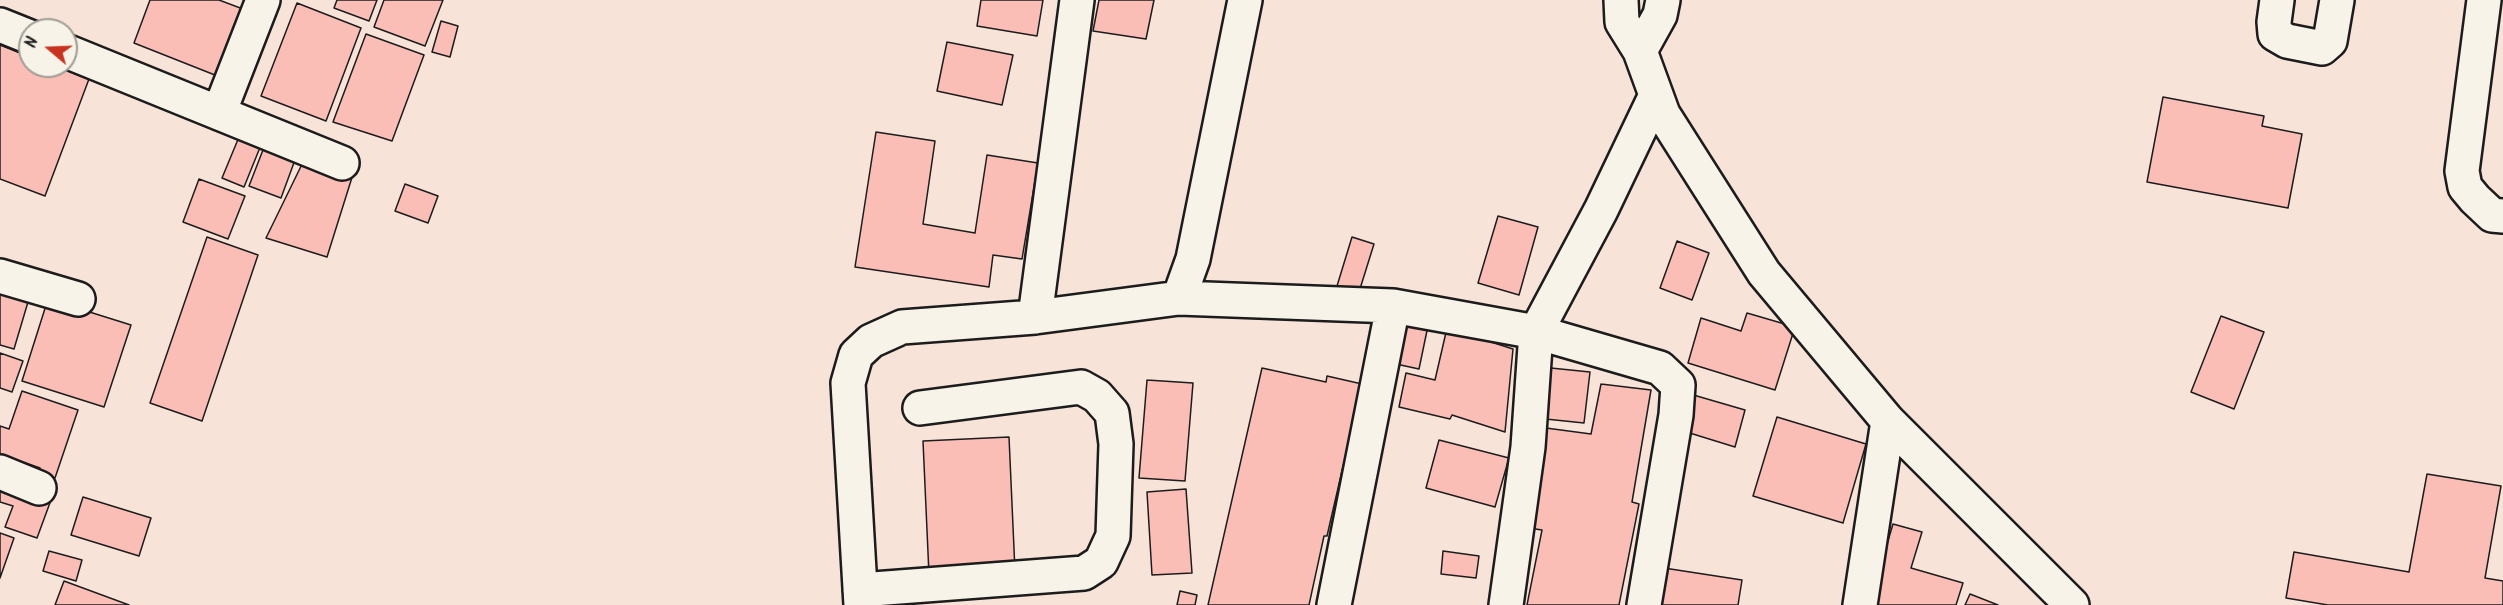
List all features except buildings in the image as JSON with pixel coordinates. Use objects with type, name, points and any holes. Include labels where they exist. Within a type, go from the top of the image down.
[{"type":"street","points":[[219,113],[263,0]]},
{"type":"street","points":[[1035,317],[1077,0]]},
{"type":"street","points":[[1179,298],[1193,259],[1245,0]]},
{"type":"street","points":[[1621,0],[1622,22],[1640,51],[1663,114],[1764,273],[1888,421],[2072,605]]},
{"type":"street","points":[[1640,51],[1660,15],[1663,0]]},
{"type":"street","points":[[2277,0],[2275,34],[2287,41],[2322,48],[2330,41],[2337,0]]},
{"type":"street","points":[[2484,0],[2462,171],[2465,187],[2475,199],[2492,215],[2503,216]]},
{"type":"street","points":[[0,25],[18,32]]},
{"type":"street","points":[[78,56],[342,162]]},
{"type":"street","points":[[1506,605],[1528,447],[1536,332],[1601,210],[1656,95]]},
{"type":"street","points":[[0,276],[78,299]]},
{"type":"street","points":[[920,408],[1081,387],[1097,396],[1112,413],[1116,444],[1113,536],[1101,562],[1084,573],[861,597],[848,383],[856,355],[871,341],[902,327],[1035,317],[1179,298],[1393,306],[1536,332],[1660,368],[1678,386],[1676,415],[1644,605]]},
{"type":"street","points":[[1334,605],[1393,306]]},
{"type":"street","points":[[1860,605],[1888,421]]},
{"type":"street","points":[[0,472],[39,488]]}]
